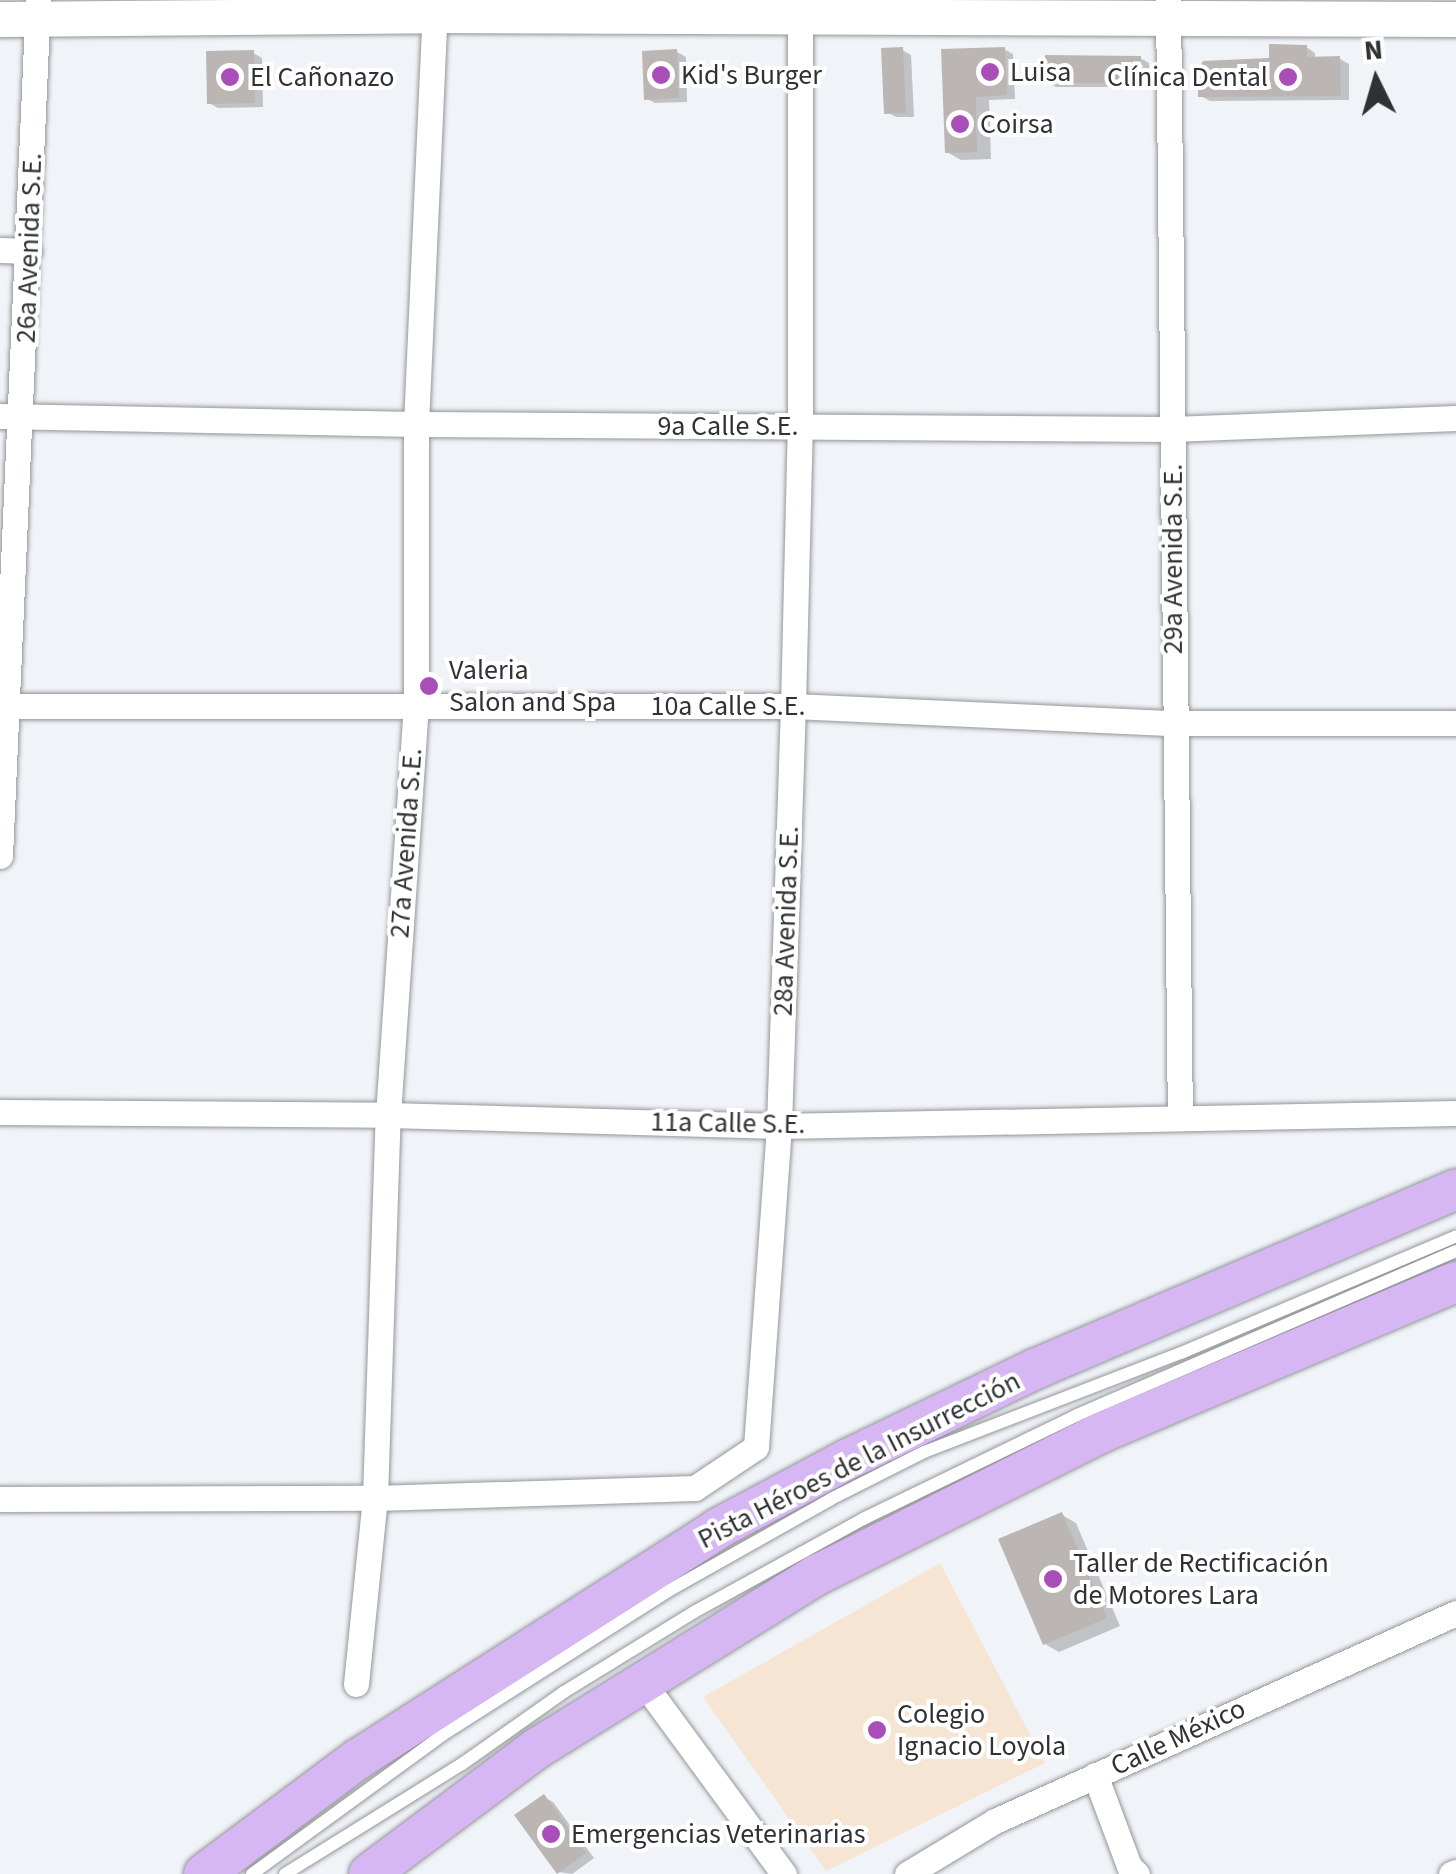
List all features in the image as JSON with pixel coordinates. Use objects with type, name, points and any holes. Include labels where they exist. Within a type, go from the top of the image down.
[{"type":"main road","points":[[0,19],[38,10],[435,8],[1168,10],[1456,19]]},
{"type":"main road","name":"Pista Héroes de la Insurrección","points":[[204,1874],[358,1758],[717,1528],[848,1459],[1035,1369],[1456,1188]]},
{"type":"main road","points":[[369,1874],[536,1750],[817,1574],[1100,1433],[1456,1282]]},
{"type":"street","name":"27a Avenida S.E.","points":[[356,1684],[375,1498],[388,1115],[416,706],[416,424],[435,8]]},
{"type":"street","name":"26a Avenida S.E.","points":[[0,856],[11,416],[29,251],[38,10]]},
{"type":"street","name":"28a Avenida S.E.","points":[[0,1500],[375,1498],[695,1488],[741,1461],[756,1446],[778,1126],[794,706],[800,426],[800,10]]},
{"type":"street","name":"29a Avenida S.E.","points":[[1168,10],[1180,1118]]},
{"type":"street","points":[[0,250],[29,251]]},
{"type":"street","name":"9a Calle S.E.","points":[[11,416],[416,424],[1172,429],[1456,418]]},
{"type":"street","name":"10a Calle S.E.","points":[[4,706],[794,706],[1174,723],[1456,723]]},
{"type":"street","name":"11a Calle S.E.","points":[[0,1112],[388,1115],[778,1126],[1456,1113]]},
{"type":"street","name":"Calle México","points":[[907,1874],[995,1821],[1456,1612]]},
{"type":"street","points":[[642,1681],[784,1874]]},
{"type":"street","points":[[1095,1776],[1129,1866],[1137,1874]]},
{"type":"lane","points":[[252,1874],[448,1732],[668,1591],[830,1500],[924,1452],[1181,1353],[1456,1236]]},
{"type":"lane","points":[[284,1874],[462,1764],[580,1682],[694,1612],[863,1520],[1076,1415],[1456,1251]]},
{"type":"shaded area","name":"Colegio Ignacio Loyola","points":[[940,1563],[1045,1763],[826,1871],[703,1697]]},
{"type":"building","points":[[1269,44],[1307,45],[1307,57],[1340,56],[1341,96],[1198,97],[1198,70],[1203,61],[1269,58]]},
{"type":"building","points":[[903,47],[906,113],[884,114],[881,48]]},
{"type":"building","name":"Coirsa","points":[[1005,47],[1007,95],[976,97],[977,152],[945,153],[941,49]]},
{"type":"building","name":"Kid's Burger","points":[[677,49],[679,98],[644,100],[642,51]]},
{"type":"building","name":"El Cañonazo","points":[[254,50],[255,103],[207,104],[206,51]]},
{"type":"building","points":[[1045,55],[1141,56],[1141,83],[1045,83]]},
{"type":"building","name":"Taller de Rectificación de Motores Lara","points":[[1062,1512],[1107,1618],[1043,1645],[998,1539]]},
{"type":"building","name":"Emergencias Veterinarias","points":[[544,1794],[586,1853],[557,1874],[514,1815]]},
{"type":"place","name":"Luisa","points":[[990,72]]},
{"type":"place","name":"Kid's Burger","points":[[661,75]]},
{"type":"place","name":"El Cañonazo","points":[[230,77]]},
{"type":"place","name":"Clínica Dental","points":[[1288,77]]},
{"type":"place","name":"Coirsa","points":[[960,124]]},
{"type":"place","name":"Valeria Salon and Spa","points":[[429,686]]},
{"type":"place","name":"Taller de Rectificación de Motores Lara","points":[[1053,1579]]},
{"type":"place","name":"Colegio Ignacio Loyola","points":[[877,1730]]},
{"type":"place","name":"Emergencias Veterinarias","points":[[551,1834]]}]
